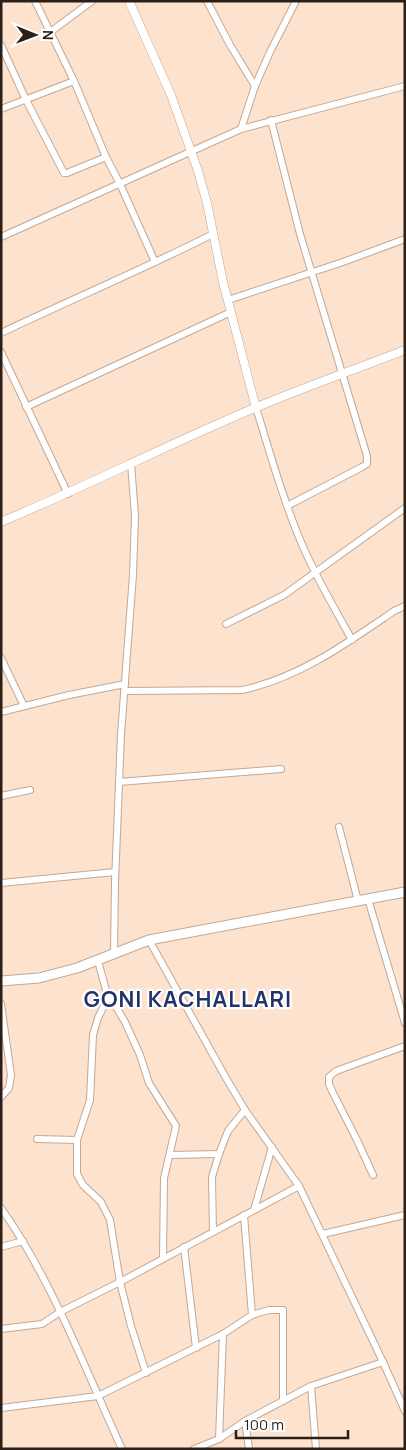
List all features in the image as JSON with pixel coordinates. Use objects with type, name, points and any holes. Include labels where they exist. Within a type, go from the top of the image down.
[{"type":"main road","points":[[1,981],[39,978],[98,961],[149,940],[405,892]]},
{"type":"street","points":[[35,1],[74,81],[106,157],[155,262]]},
{"type":"street","points":[[50,33],[92,1]]},
{"type":"street","points":[[129,1],[171,95],[192,150],[207,203],[228,300],[256,408],[287,506],[315,573],[352,640]]},
{"type":"street","points":[[207,1],[230,45],[255,86]]},
{"type":"street","points":[[241,129],[255,86],[296,1]]},
{"type":"street","points":[[1,45],[26,100],[64,173],[106,157]]},
{"type":"street","points":[[1,109],[74,81]]},
{"type":"street","points":[[1,237],[241,129],[405,86]]},
{"type":"street","points":[[271,120],[312,272],[367,456],[367,464],[287,506]]},
{"type":"street","points":[[1,333],[213,234]]},
{"type":"street","points":[[228,300],[405,239]]},
{"type":"street","points":[[26,407],[231,312]]},
{"type":"street","points":[[1,522],[68,494],[131,463],[256,408],[405,350]]},
{"type":"street","points":[[1,352],[68,494]]},
{"type":"street","points":[[114,953],[119,782],[133,575],[135,516],[131,463]]},
{"type":"street","points":[[226,624],[284,595],[405,508]]},
{"type":"street","points":[[1,712],[24,706],[125,688],[242,690],[258,686],[325,657],[394,611],[405,606]]},
{"type":"street","points":[[1,658],[24,706]]},
{"type":"street","points":[[119,782],[281,769]]},
{"type":"street","points":[[1,796],[30,790]]},
{"type":"street","points":[[339,827],[358,901]]},
{"type":"street","points":[[1,884],[115,872]]},
{"type":"street","points":[[368,899],[405,1023]]},
{"type":"street","points":[[149,940],[245,1110],[299,1186],[405,1411]]},
{"type":"street","points":[[98,961],[106,990],[129,1031],[149,1083],[176,1126],[164,1178],[163,1259]]},
{"type":"street","points":[[109,995],[98,1018],[93,1035],[90,1100],[77,1140],[77,1174],[83,1185],[101,1202],[110,1220],[120,1282],[131,1326],[146,1373]]},
{"type":"street","points":[[1,1004],[12,1075],[8,1088],[1,1097]]},
{"type":"street","points":[[373,1175],[332,1091],[329,1077],[336,1071],[405,1046]]},
{"type":"street","points":[[213,1232],[212,1177],[228,1131],[245,1110]]},
{"type":"street","points":[[37,1139],[77,1140]]},
{"type":"street","points":[[254,1210],[272,1147]]},
{"type":"street","points":[[170,1155],[219,1154]]},
{"type":"street","points":[[1,1329],[42,1324],[60,1312],[299,1186]]},
{"type":"street","points":[[1,1208],[23,1241],[60,1312],[122,1449]]},
{"type":"street","points":[[244,1215],[252,1315]]},
{"type":"street","points":[[323,1234],[405,1215]]},
{"type":"street","points":[[1,1247],[23,1241]]},
{"type":"street","points":[[184,1247],[196,1348]]},
{"type":"street","points":[[1,1408],[98,1396],[223,1334],[252,1315],[269,1310],[282,1310],[282,1401]]},
{"type":"street","points":[[219,1440],[223,1334]]},
{"type":"street","points":[[194,1449],[219,1440],[245,1421],[311,1386],[383,1362]]},
{"type":"street","points":[[311,1386],[316,1449]]},
{"type":"street","points":[[245,1421],[249,1449]]},
{"type":"district","name":"GONI KACHALLARI","points":[[188,999]]}]
